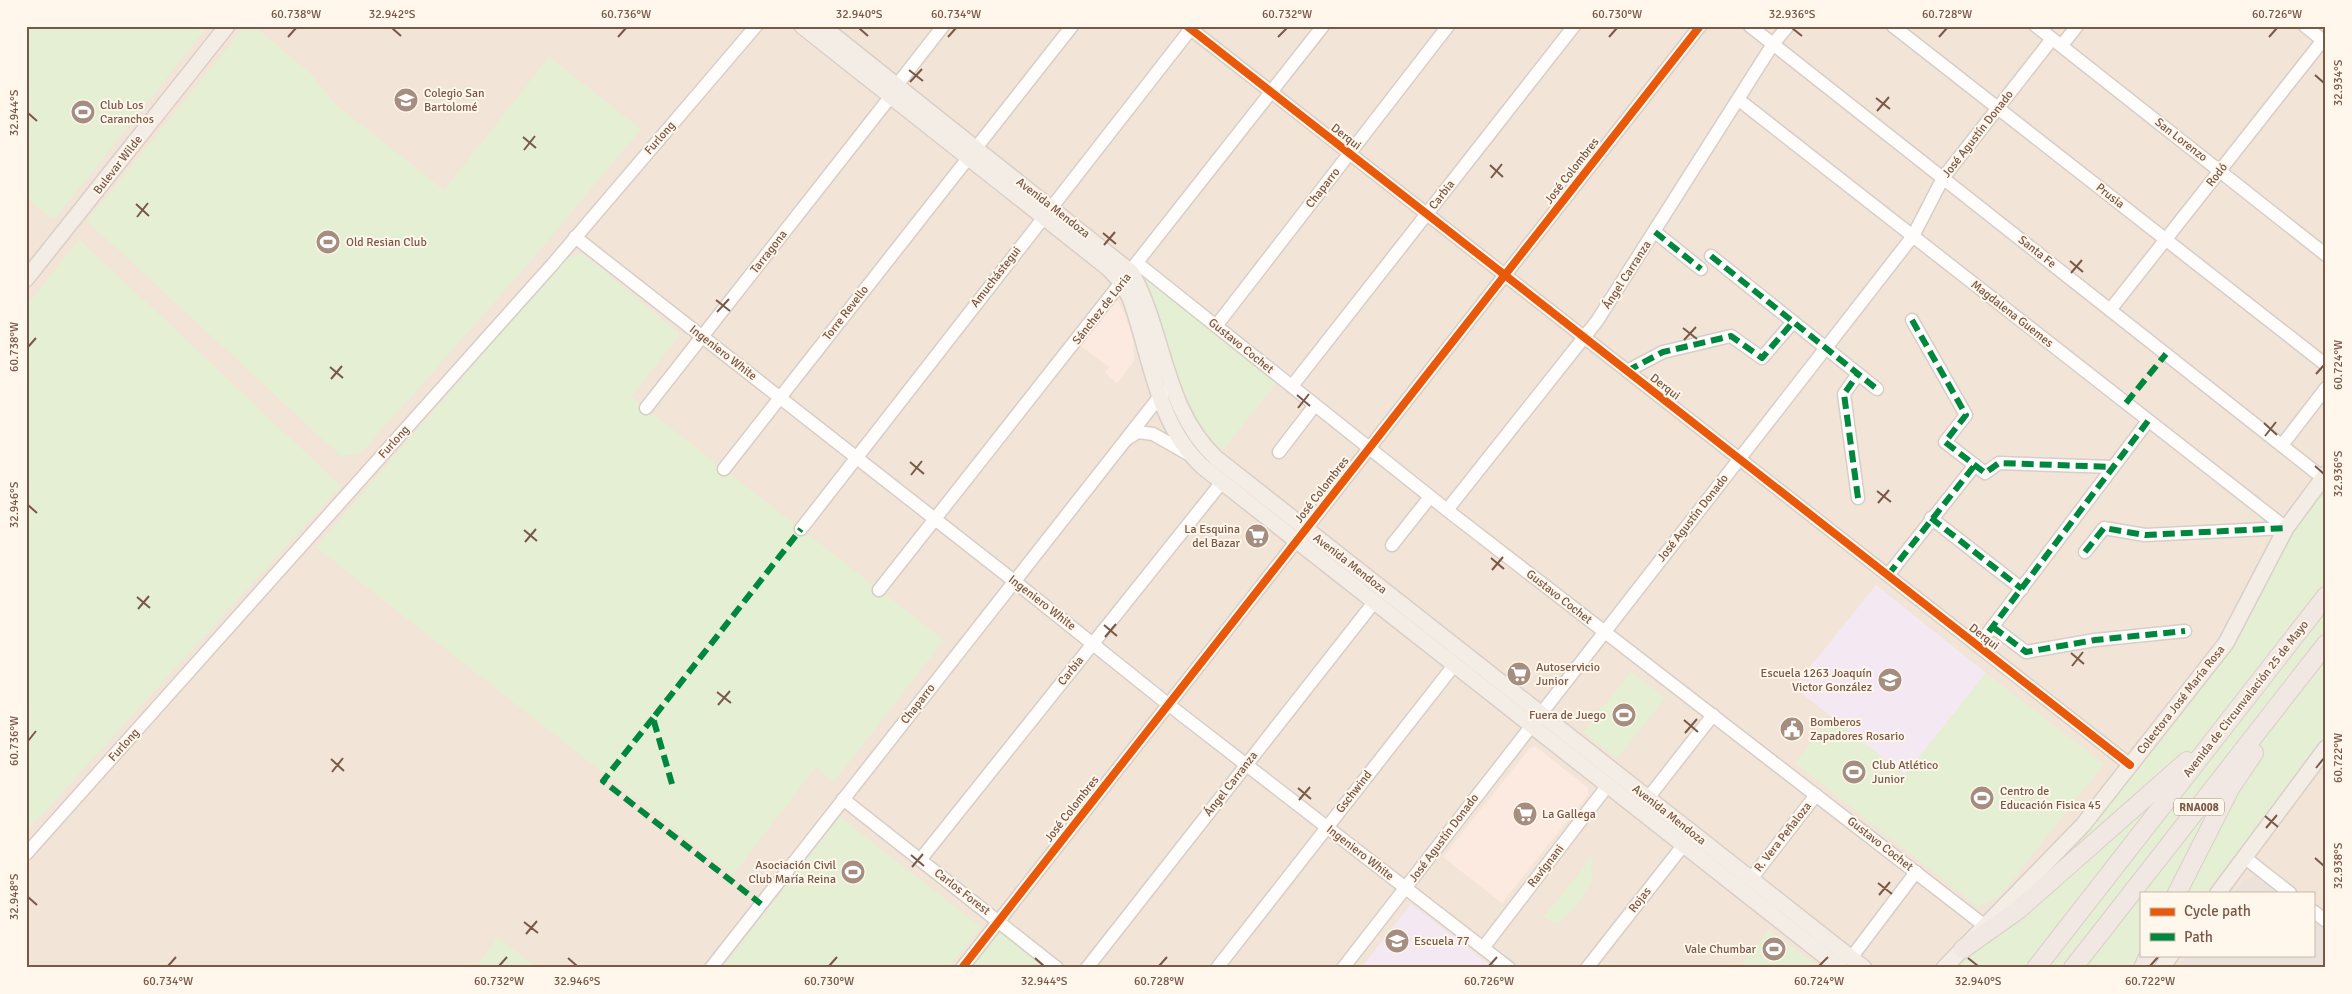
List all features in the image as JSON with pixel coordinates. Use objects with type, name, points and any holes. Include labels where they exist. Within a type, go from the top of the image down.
[{"type":"highway","name":"Avenida de Circunvalación 25 de Mayo","points":[[2036,968],[2326,596]]},
{"type":"highway","points":[[2178,892],[2231,787],[2325,645]]},
{"type":"highway","name":"RNA008","points":[[2073,968],[2325,645]]},
{"type":"highway","points":[[1963,949],[2018,910],[2131,812],[2236,711]]},
{"type":"highway","points":[[2144,968],[2149,956]]},
{"type":"main road","name":"Bulevar Wilde","points":[[26,279],[227,26]]},
{"type":"main road","name":"Avenida Mendoza","points":[[802,26],[894,91],[1047,211],[1130,273],[1143,292],[1170,383],[1191,429],[1205,448],[1375,601],[1455,664],[1648,798],[1688,839],[1846,963],[1864,968]]},
{"type":"main road","name":"Avenida Mendoza","points":[[822,26],[894,91]]},
{"type":"main road","name":"Avenida Mendoza","points":[[1130,273],[1150,366],[1160,396],[1172,425],[1193,458],[1222,482],[1301,534],[1535,719],[1608,785],[1751,879],[1766,900]]},
{"type":"main road","name":"Colectora José María Rosa","points":[[1944,968],[2083,825],[2226,643],[2286,528],[2324,476]]},
{"type":"main road","points":[[2219,892],[2326,748]]},
{"type":"main road","points":[[2162,968],[2170,956]]},
{"type":"street","name":"Furlong","points":[[26,854],[575,238],[756,26]]},
{"type":"street","name":"Tarragona","points":[[646,408],[943,26]]},
{"type":"street","name":"Torre Revello","points":[[724,469],[1072,26]]},
{"type":"street","name":"Sánchez de Loria","points":[[879,590],[1323,26]]},
{"type":"street","name":"Chaparro","points":[[1216,326],[1448,26]]},
{"type":"street","name":"Carbia","points":[[1292,386],[1574,26]]},
{"type":"street","name":"José Colombres","points":[[962,968],[1700,26]]},
{"type":"street","name":"Santa Fe","points":[[1750,26],[2282,445],[2324,476]]},
{"type":"street","name":"Ángel Carranza","points":[[1447,510],[1602,314],[1773,44],[1788,26]]},
{"type":"street","name":"Prusia","points":[[1894,26],[2326,365]]},
{"type":"street","name":"San Lorenzo","points":[[2036,26],[2326,255]]},
{"type":"street","name":"José Agustín Donado","points":[[1343,968],[1913,236],[1943,178],[1998,108],[2057,42],[2077,26]]},
{"type":"street","points":[[2305,26],[2324,42]]},
{"type":"street","name":"Derqui","points":[[1190,27],[1349,154],[2130,765]]},
{"type":"street","name":"Amuchástegui","points":[[801,529],[1190,27]]},
{"type":"street","name":"Rodó","points":[[2110,310],[2324,42]]},
{"type":"street","name":"Magdalena Guemes","points":[[1739,100],[2286,528]]},
{"type":"street","points":[[1655,232],[1701,269]]},
{"type":"street","name":"Ingeniero White","points":[[575,238],[1093,643],[1168,705],[1247,764],[1509,968]]},
{"type":"street","points":[[1711,256],[1877,388]]},
{"type":"street","name":"Gustavo Cochet","points":[[1130,273],[1216,326],[1430,497],[1985,926]]},
{"type":"street","points":[[1912,320],[1966,415],[1945,442],[1985,473],[1999,464],[2113,467]]},
{"type":"street","points":[[1627,371],[1663,352],[1731,336],[1762,358],[1793,322]]},
{"type":"street","points":[[1858,374],[1844,394],[1858,498]]},
{"type":"street","name":"Chaparro","points":[[711,968],[1170,383]]},
{"type":"street","points":[[2282,445],[2326,388]]},
{"type":"street","points":[[1279,452],[1316,405]]},
{"type":"street","points":[[1978,646],[2148,420]]},
{"type":"street","points":[[1125,440],[1138,432],[1153,434],[1193,458]]},
{"type":"street","points":[[1888,575],[1931,518],[1975,465]]},
{"type":"street","name":"Carbia","points":[[920,860],[1222,482]]},
{"type":"street","points":[[1392,545],[1430,497]]},
{"type":"street","points":[[1931,518],[2022,589]]},
{"type":"street","points":[[2085,552],[2104,528],[2145,535],[2286,528]]},
{"type":"street","name":"Ángel Carranza","points":[[1087,968],[1375,601]]},
{"type":"street","points":[[1993,627],[2026,652],[2095,640],[2185,631]]},
{"type":"street","name":"Gschwind","points":[[1217,968],[1455,664]]},
{"type":"street","points":[[1648,798],[1713,716]]},
{"type":"street","name":"Ravignani","points":[[1483,948],[1608,785]]},
{"type":"street","name":"R. Vera Peñaloza","points":[[1751,879],[1816,795]]},
{"type":"street","name":"Carlos Forest","points":[[843,799],[1057,968]]},
{"type":"street","name":"Rojas","points":[[1587,968],[1688,839]]},
{"type":"street","points":[[2244,857],[2289,892]]},
{"type":"street","points":[[1846,963],[1916,872]]},
{"type":"street","points":[[2314,912],[2326,921]]},
{"type":"shaded area","points":[[26,26],[2326,26],[2326,968],[26,968]]},
{"type":"shaded area","points":[[1117,299],[1125,315],[1133,340],[1134,361],[1117,383],[1105,373],[1109,367],[1081,346]]},
{"type":"shaded area","name":"Escuela 1263 Joaquín Victor González","points":[[1876,585],[1986,673],[1905,775],[1794,687]]},
{"type":"shaded area","name":"La Gallega","points":[[1535,746],[1588,788],[1588,795],[1502,903],[1443,857],[1529,749]]},
{"type":"shaded area","points":[[2255,876],[2276,892],[2235,892],[2244,880]]},
{"type":"shaded area","points":[[1411,904],[1458,940],[1493,968],[1361,968]]},
{"type":"shaded area","points":[[2314,922],[2326,931],[2326,968],[2177,968],[2186,956],[2314,956]]},
{"type":"green space","name":"Club Los Caranchos","points":[[26,26],[208,26],[54,220],[26,198]]},
{"type":"green space","name":"Old Resian Club","points":[[245,26],[254,26],[309,72],[336,105],[444,190],[549,57],[641,129],[529,263],[361,453],[341,456],[87,221]]},
{"type":"green space","points":[[79,239],[341,486],[26,832],[26,306]]},
{"type":"green space","points":[[582,253],[680,334],[631,397],[944,640],[834,782],[816,767],[733,875],[316,547],[566,258]]},
{"type":"green space","points":[[1137,263],[1281,378],[1216,458],[1170,383]]},
{"type":"green space","points":[[2326,474],[2326,748],[2219,892],[2140,892],[2140,956],[2170,956],[2162,968],[1944,968],[2083,825],[2226,643]]},
{"type":"green space","name":"Fuera de Juego","points":[[1631,671],[1665,698],[1617,759],[1583,732]]},
{"type":"green space","name":"Centro de Educación Fisica 45","points":[[1986,673],[2104,764],[2000,896],[1978,907],[1795,763],[1831,717],[1905,775]]},
{"type":"green space","name":"Asociación Civil Club María Reina","points":[[840,817],[981,927],[948,968],[722,968]]},
{"type":"green space","points":[[1593,855],[1591,866],[1592,883],[1576,906],[1557,923],[1543,918]]},
{"type":"green space","name":"Vale Chumbar","points":[[1769,930],[1821,968],[1739,968]]},
{"type":"green space","points":[[1003,932],[1047,968],[968,968],[995,933]]},
{"type":"green space","points":[[498,937],[537,968],[475,968]]},
{"type":"marked path","points":[[1655,232],[1701,269]]},
{"type":"marked path","points":[[1711,256],[1877,389]]},
{"type":"marked path","points":[[1912,320],[1966,415],[1945,442],[1985,473],[1999,463],[2113,467]]},
{"type":"marked path","points":[[1627,371],[1663,352],[1731,336],[1762,358],[1793,322]]},
{"type":"marked path","points":[[2126,403],[2166,354]]},
{"type":"marked path","points":[[1858,374],[1844,394],[1858,498]]},
{"type":"marked path","points":[[1978,646],[2148,421]]},
{"type":"marked path","points":[[1888,575],[1975,465]]},
{"type":"marked path","points":[[1931,518],[2022,589]]},
{"type":"marked path","points":[[2085,552],[2104,528],[2145,535],[2286,528]]},
{"type":"marked path","points":[[672,784],[653,718],[801,529]]},
{"type":"marked path","points":[[1993,627],[2026,652],[2095,640],[2185,631]]},
{"type":"marked path","points":[[653,718],[603,781],[761,904]]},
{"type":"cycle path","points":[[1187,26],[2130,765]]},
{"type":"cycle path","points":[[962,968],[1700,26]]},
{"type":"place","name":"Colegio San Bartolomé","points":[[406,100]]},
{"type":"place","name":"Club Los Caranchos","points":[[83,112]]},
{"type":"place","name":"Old Resian Club","points":[[328,242]]},
{"type":"place","name":"La Esquina del Bazar","points":[[1257,536]]},
{"type":"place","name":"Autoservicio Junior","points":[[1519,674]]},
{"type":"place","name":"Escuela 1263 Joaquín Victor González","points":[[1890,680]]},
{"type":"place","name":"Fuera de Juego","points":[[1624,715]]},
{"type":"place","name":"Bomberos Zapadores Rosario","points":[[1792,729]]},
{"type":"place","name":"Club Atlético Junior","points":[[1854,772]]},
{"type":"place","name":"Centro de Educación Fisica 45","points":[[1982,798]]},
{"type":"place","name":"La Gallega","points":[[1525,814]]},
{"type":"place","name":"Asociación Civil Club María Reina","points":[[853,872]]},
{"type":"place","name":"Escuela 77","points":[[1397,941]]},
{"type":"place","name":"Vale Chumbar","points":[[1774,949]]}]
